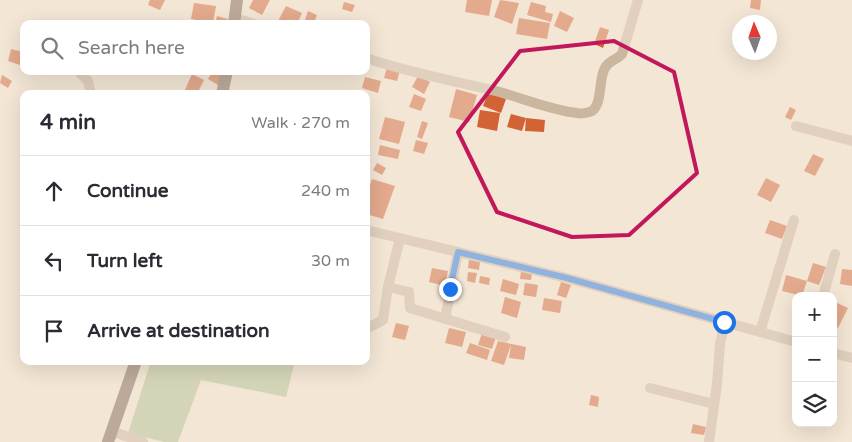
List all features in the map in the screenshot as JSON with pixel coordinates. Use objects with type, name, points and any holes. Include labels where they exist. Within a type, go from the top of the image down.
[{"type":"main road","points":[[234,20],[237,0]]},
{"type":"main road","points":[[223,90],[226,75]]},
{"type":"main road","points":[[109,437],[135,365]]},
{"type":"street","points":[[370,59],[418,74],[499,92],[570,112],[588,112],[593,110],[597,104],[605,68],[612,60],[622,54],[638,0]]},
{"type":"street","points":[[82,75],[88,81],[90,90]]},
{"type":"street","points":[[796,126],[852,140]]},
{"type":"street","points":[[760,332],[794,220]]},
{"type":"street","points":[[370,231],[567,278],[792,341]]},
{"type":"street","points":[[370,327],[383,320],[388,287],[400,238]]},
{"type":"street","points":[[445,319],[458,252]]},
{"type":"street","points":[[824,292],[835,254]]},
{"type":"street","points":[[388,287],[408,291],[410,297],[409,307],[412,310],[505,337]]},
{"type":"street","points":[[709,442],[724,322]]},
{"type":"street","points":[[837,353],[852,358]]},
{"type":"street","points":[[650,388],[714,404]]},
{"type":"street","points":[[109,437],[143,442]]},
{"type":"highlighted area","points":[[614,41],[674,72],[697,173],[629,235],[572,237],[497,212],[458,132],[520,51]]},
{"type":"green space","points":[[150,365],[294,365],[286,397],[201,380],[178,442],[164,442],[128,433]]},
{"type":"building","points":[[150,0],[165,0],[160,10],[148,5]]},
{"type":"building","points":[[253,0],[270,0],[262,15],[249,8]]},
{"type":"building","points":[[467,0],[492,0],[489,16],[465,12]]},
{"type":"building","points":[[500,0],[519,3],[512,24],[494,17]]},
{"type":"building","points":[[751,0],[761,0],[760,10],[750,8]]},
{"type":"building","points":[[344,2],[355,5],[352,12],[342,9]]},
{"type":"building","points":[[531,2],[546,6],[545,12],[553,14],[551,22],[527,15]]},
{"type":"building","points":[[194,3],[216,6],[214,20],[191,19]]},
{"type":"building","points":[[286,6],[302,13],[299,20],[279,20]]},
{"type":"building","points":[[308,11],[317,15],[315,20],[305,20]]},
{"type":"building","points":[[560,11],[574,18],[567,32],[554,26]]},
{"type":"building","points":[[217,16],[228,19],[228,20],[216,20]]},
{"type":"building","points":[[519,18],[550,23],[547,39],[516,34]]},
{"type":"building","points":[[600,27],[609,30],[603,48],[594,44]]},
{"type":"building","points":[[11,49],[20,51],[20,65],[8,61]]},
{"type":"building","points":[[387,67],[400,70],[397,81],[384,78]]},
{"type":"building","points":[[2,75],[12,81],[8,88],[0,83]]},
{"type":"building","points":[[192,75],[204,80],[199,90],[185,90]]},
{"type":"building","points":[[210,75],[224,77],[218,85],[208,79]]},
{"type":"building","points":[[418,76],[430,82],[424,94],[412,87]]},
{"type":"building","points":[[365,77],[381,81],[378,93],[362,88]]},
{"type":"building","points":[[456,89],[477,95],[469,122],[449,117]]},
{"type":"building","points":[[488,93],[506,99],[501,113],[483,106]]},
{"type":"building","points":[[414,94],[426,99],[421,111],[409,107]]},
{"type":"building","points":[[790,107],[796,110],[791,120],[785,117]]},
{"type":"building","points":[[480,110],[500,113],[497,131],[477,127]]},
{"type":"building","points":[[511,114],[526,118],[522,131],[507,127]]},
{"type":"building","points":[[385,117],[405,122],[399,144],[379,139]]},
{"type":"building","points":[[526,118],[545,120],[544,132],[525,131]]},
{"type":"building","points":[[422,121],[428,123],[422,139],[417,137]]},
{"type":"building","points":[[416,140],[428,143],[424,154],[413,151]]},
{"type":"building","points":[[380,145],[400,150],[398,159],[378,155]]},
{"type":"building","points":[[813,154],[824,159],[815,176],[804,171]]},
{"type":"building","points":[[377,163],[386,168],[382,175],[373,170]]},
{"type":"building","points":[[766,178],[780,185],[771,202],[757,195]]},
{"type":"building","points":[[372,179],[395,186],[383,219],[370,215],[370,185]]},
{"type":"building","points":[[770,220],[787,226],[782,239],[765,233]]},
{"type":"building","points":[[469,260],[480,262],[479,270],[468,268]]},
{"type":"building","points":[[813,263],[826,267],[819,285],[807,281]]},
{"type":"building","points":[[432,268],[448,271],[445,286],[429,282]]},
{"type":"building","points":[[842,269],[852,270],[852,286],[840,284]]},
{"type":"building","points":[[521,270],[532,272],[531,280],[520,279]]},
{"type":"building","points":[[468,272],[477,273],[475,283],[467,281]]},
{"type":"building","points":[[786,275],[807,281],[803,292],[792,294],[782,291]]},
{"type":"building","points":[[480,276],[490,278],[489,285],[479,283]]},
{"type":"building","points":[[503,279],[519,284],[516,295],[500,291]]},
{"type":"building","points":[[561,282],[571,285],[566,298],[557,295]]},
{"type":"building","points":[[525,283],[538,285],[536,297],[523,295]]},
{"type":"building","points":[[505,297],[521,302],[517,318],[501,313]]},
{"type":"building","points":[[544,298],[562,301],[560,313],[542,310]]},
{"type":"building","points":[[837,303],[848,308],[837,327]]},
{"type":"building","points":[[396,323],[409,326],[405,340],[392,337]]},
{"type":"building","points":[[449,328],[466,332],[462,347],[445,343]]},
{"type":"building","points":[[482,333],[496,337],[492,349],[478,345]]},
{"type":"building","points":[[498,341],[526,347],[524,360],[509,358],[511,345],[504,365],[491,361]]},
{"type":"building","points":[[470,343],[490,350],[487,360],[466,353]]},
{"type":"building","points":[[591,395],[599,397],[598,407],[589,405]]},
{"type":"building","points":[[693,424],[706,427],[704,435],[691,433]]},
{"type":"route","points":[[450,289],[458,252],[567,278],[724,322]]}]
